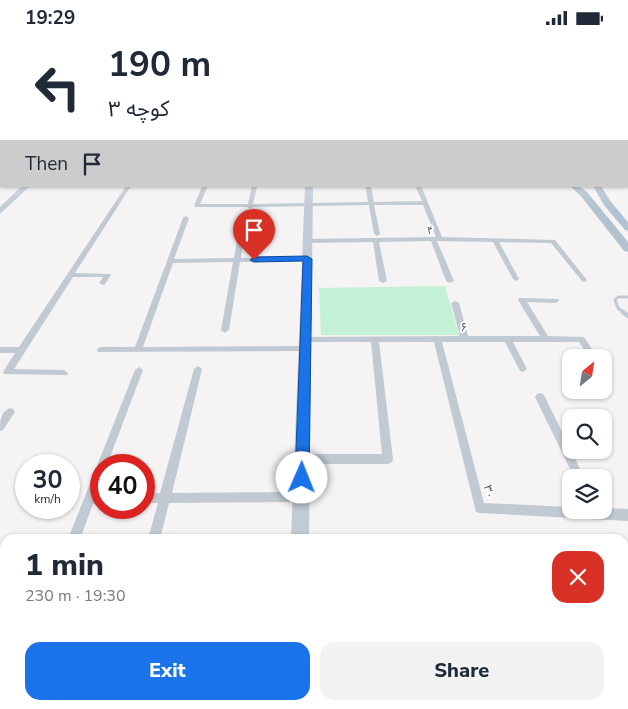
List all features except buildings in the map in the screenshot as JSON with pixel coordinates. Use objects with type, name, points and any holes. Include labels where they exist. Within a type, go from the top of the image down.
[{"type":"main road","points":[[575,187],[588,198],[628,249]]},
{"type":"main road","points":[[598,187],[628,228]]},
{"type":"street","points":[[0,212],[25,187]]},
{"type":"street","points":[[64,373],[7,373],[128,187]]},
{"type":"street","points":[[204,187],[197,206],[250,207],[309,204],[424,203]]},
{"type":"street","points":[[250,207],[254,187]]},
{"type":"street","points":[[300,534],[309,187]]},
{"type":"street","points":[[368,187],[383,281]]},
{"type":"street","points":[[419,188],[450,281]]},
{"type":"street","points":[[617,215],[628,219]]},
{"type":"street","points":[[138,350],[186,218]]},
{"type":"street","points":[[225,329],[244,219]]},
{"type":"street","name":"۴","points":[[308,241],[376,237],[437,240],[553,241]]},
{"type":"street","points":[[495,240],[516,279]]},
{"type":"street","points":[[553,241],[584,280]]},
{"type":"street","points":[[171,261],[307,259]]},
{"type":"street","points":[[71,275],[108,275],[103,283]]},
{"type":"street","points":[[546,339],[522,300],[555,301]]},
{"type":"street","points":[[455,303],[465,339]]},
{"type":"street","points":[[302,459],[388,459],[375,339]]},
{"type":"street","name":"۶","points":[[305,344],[375,339],[581,339],[588,349]]},
{"type":"street","name":"۳۰","points":[[437,339],[480,508],[562,511]]},
{"type":"street","points":[[508,339],[523,369]]},
{"type":"street","points":[[101,350],[305,344]]},
{"type":"street","points":[[0,350],[22,350]]},
{"type":"street","points":[[155,534],[198,369]]},
{"type":"street","points":[[107,454],[138,370]]},
{"type":"street","points":[[540,397],[575,469]]},
{"type":"street","points":[[0,427],[10,412]]},
{"type":"street","points":[[155,498],[301,497]]},
{"type":"street","points":[[77,534],[90,509]]},
{"type":"street","name":"۳۰","points":[[612,514],[628,515]]},
{"type":"lane","points":[[628,297],[618,297],[615,300],[622,313],[628,316]]},
{"type":"green space","points":[[445,286],[459,335],[321,335],[319,288]]},
{"type":"route","points":[[254,260],[307,259],[302,478]]}]
